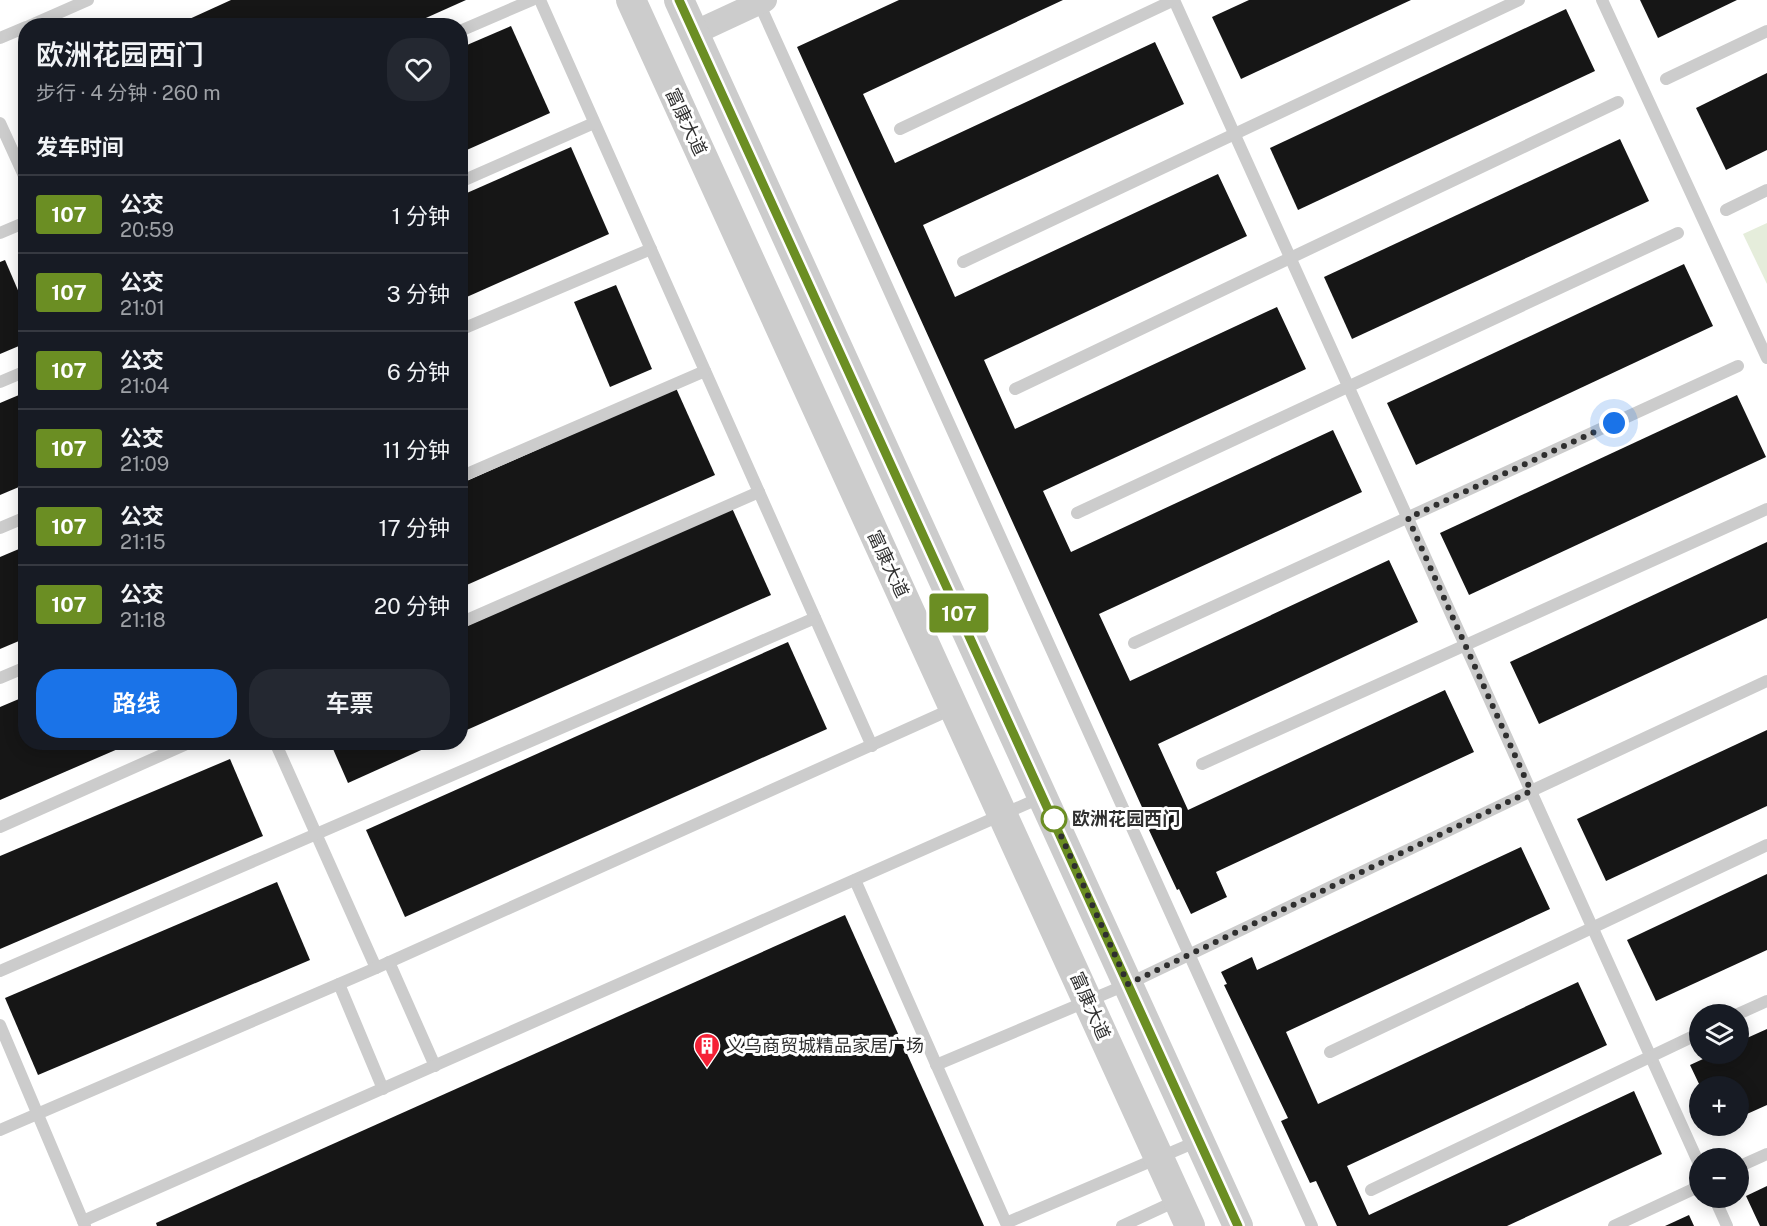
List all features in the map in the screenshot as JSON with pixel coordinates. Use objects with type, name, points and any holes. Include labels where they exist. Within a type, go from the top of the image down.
[{"type":"street","name":"富康大道","points":[[631,0],[1184,1213]]},
{"type":"street","points":[[679,0],[1238,1226]]},
{"type":"street","points":[[694,33],[762,1]]},
{"type":"lane","points":[[46,18],[88,0]]},
{"type":"lane","points":[[468,28],[532,0]]},
{"type":"lane","points":[[540,0],[872,746]]},
{"type":"lane","points":[[900,129],[1174,0],[1692,1148]]},
{"type":"lane","points":[[963,261],[1519,0]]},
{"type":"lane","points":[[1602,0],[1767,358]]},
{"type":"lane","points":[[762,1],[1312,1226]]},
{"type":"lane","points":[[0,38],[18,30]]},
{"type":"lane","points":[[1666,79],[1767,31]]},
{"type":"lane","points":[[1015,389],[1618,102]]},
{"type":"lane","points":[[0,123],[18,162]]},
{"type":"lane","points":[[468,178],[594,123]]},
{"type":"lane","points":[[1726,210],[1767,190]]},
{"type":"lane","points":[[0,233],[18,225]]},
{"type":"lane","points":[[1077,513],[1678,233]]},
{"type":"lane","points":[[468,327],[651,249]]},
{"type":"lane","points":[[1134,643],[1738,366]]},
{"type":"lane","points":[[468,474],[705,371]]},
{"type":"lane","points":[[0,382],[18,374]]},
{"type":"lane","points":[[468,619],[759,492]]},
{"type":"lane","points":[[1202,764],[1767,508]]},
{"type":"lane","points":[[0,528],[18,520]]},
{"type":"lane","points":[[0,971],[815,618]]},
{"type":"lane","points":[[0,678],[18,670]]},
{"type":"lane","points":[[936,1065],[1128,984],[1767,681]]},
{"type":"lane","points":[[0,1130],[376,968],[954,708]]},
{"type":"lane","points":[[0,827],[173,750]]},
{"type":"lane","points":[[279,750],[376,968]]},
{"type":"lane","points":[[0,1025],[84,1223],[1044,797]]},
{"type":"lane","points":[[1330,1052],[1767,846]]},
{"type":"lane","points":[[855,880],[1006,1223],[1199,1140]]},
{"type":"lane","points":[[389,962],[435,1066]]},
{"type":"lane","points":[[339,984],[383,1089]]},
{"type":"lane","points":[[1749,1009],[1767,1001]]},
{"type":"lane","points":[[1371,1190],[1689,1038]]},
{"type":"lane","points":[[1749,1162],[1767,1154]]},
{"type":"lane","points":[[1614,1226],[1689,1191]]},
{"type":"lane","points":[[1719,1208],[1727,1226]]},
{"type":"lane","points":[[1122,1226],[1184,1213]]},
{"type":"green space","points":[[1767,223],[1767,284],[1743,234]]},
{"type":"building","points":[[231,0],[466,0],[426,18],[192,18]]},
{"type":"building","points":[[899,0],[1063,0],[863,94],[895,163],[1155,42],[1184,104],[923,225],[955,297],[1218,174],[1247,236],[984,360],[1015,429],[1277,307],[1306,369],[1043,491],[1071,552],[1333,430],[1362,492],[1099,614],[1130,681],[1389,560],[1418,622],[1158,744],[1188,810],[1445,690],[1474,752],[1216,872],[1227,897],[1191,914],[1148,828],[1151,827],[797,47]]},
{"type":"building","points":[[1249,0],[1411,0],[1241,79],[1212,17]]},
{"type":"building","points":[[1640,0],[1737,0],[1658,38]]},
{"type":"building","points":[[1566,9],[1595,71],[1298,210],[1270,148]]},
{"type":"building","points":[[511,26],[550,113],[468,149],[468,45]]},
{"type":"building","points":[[1767,73],[1767,150],[1726,170],[1696,108]]},
{"type":"building","points":[[1620,139],[1649,201],[1352,339],[1324,277]]},
{"type":"building","points":[[571,147],[609,234],[468,296],[468,192]]},
{"type":"building","points":[[5,260],[18,290],[18,346],[0,354],[0,262]]},
{"type":"building","points":[[1684,264],[1713,326],[1416,465],[1387,403]]},
{"type":"building","points":[[616,285],[652,369],[610,387],[574,302]]},
{"type":"building","points":[[676,388],[715,475],[468,584],[468,480]]},
{"type":"building","points":[[18,395],[18,487],[0,495],[0,403]]},
{"type":"building","points":[[1737,395],[1766,457],[1469,595],[1440,533]]},
{"type":"building","points":[[732,508],[771,595],[468,729],[468,625]]},
{"type":"building","points":[[1767,542],[1767,618],[1539,724],[1510,662]]},
{"type":"building","points":[[18,549],[18,641],[0,649],[0,557]]},
{"type":"building","points":[[788,642],[827,729],[405,917],[366,830]]},
{"type":"building","points":[[18,699],[18,750],[116,750],[0,800],[0,707]]},
{"type":"building","points":[[1767,730],[1767,806],[1606,881],[1577,819]]},
{"type":"building","points":[[334,750],[421,750],[348,783]]},
{"type":"building","points":[[230,759],[263,836],[0,949],[0,856]]},
{"type":"building","points":[[1521,847],[1550,909],[1286,1032],[1318,1104],[1578,982],[1607,1045],[1347,1166],[1369,1215],[1634,1091],[1662,1154],[1507,1226],[1337,1226],[1316,1181],[1310,1183],[1281,1121],[1288,1118],[1224,985],[1227,984],[1221,972],[1252,957],[1257,970]]},
{"type":"building","points":[[1767,874],[1767,950],[1656,1001],[1627,940]]},
{"type":"building","points":[[277,882],[310,960],[38,1075],[5,998]]},
{"type":"building","name":"义乌商贸城精品家居广场","points":[[845,915],[984,1226],[157,1226],[156,1223]]},
{"type":"building","points":[[1767,1029],[1767,1105],[1749,1113],[1749,1076],[1695,1076],[1690,1065],[1749,1064],[1749,1037]]},
{"type":"building","points":[[1767,1186],[1767,1226],[1760,1226],[1749,1202],[1749,1195]]},
{"type":"building","points":[[1689,1215],[1694,1226],[1665,1226]]},
{"type":"bus line","name":"107","points":[[679,0],[1238,1226]]},
{"type":"place","name":"欧洲花园西门","points":[[1054,819]]},
{"type":"place","name":"义乌商贸城精品家居广场","points":[[707,1069]]},
{"type":"route","points":[[1054,819],[1128,984],[1531,791],[1408,518],[1614,423]]}]
